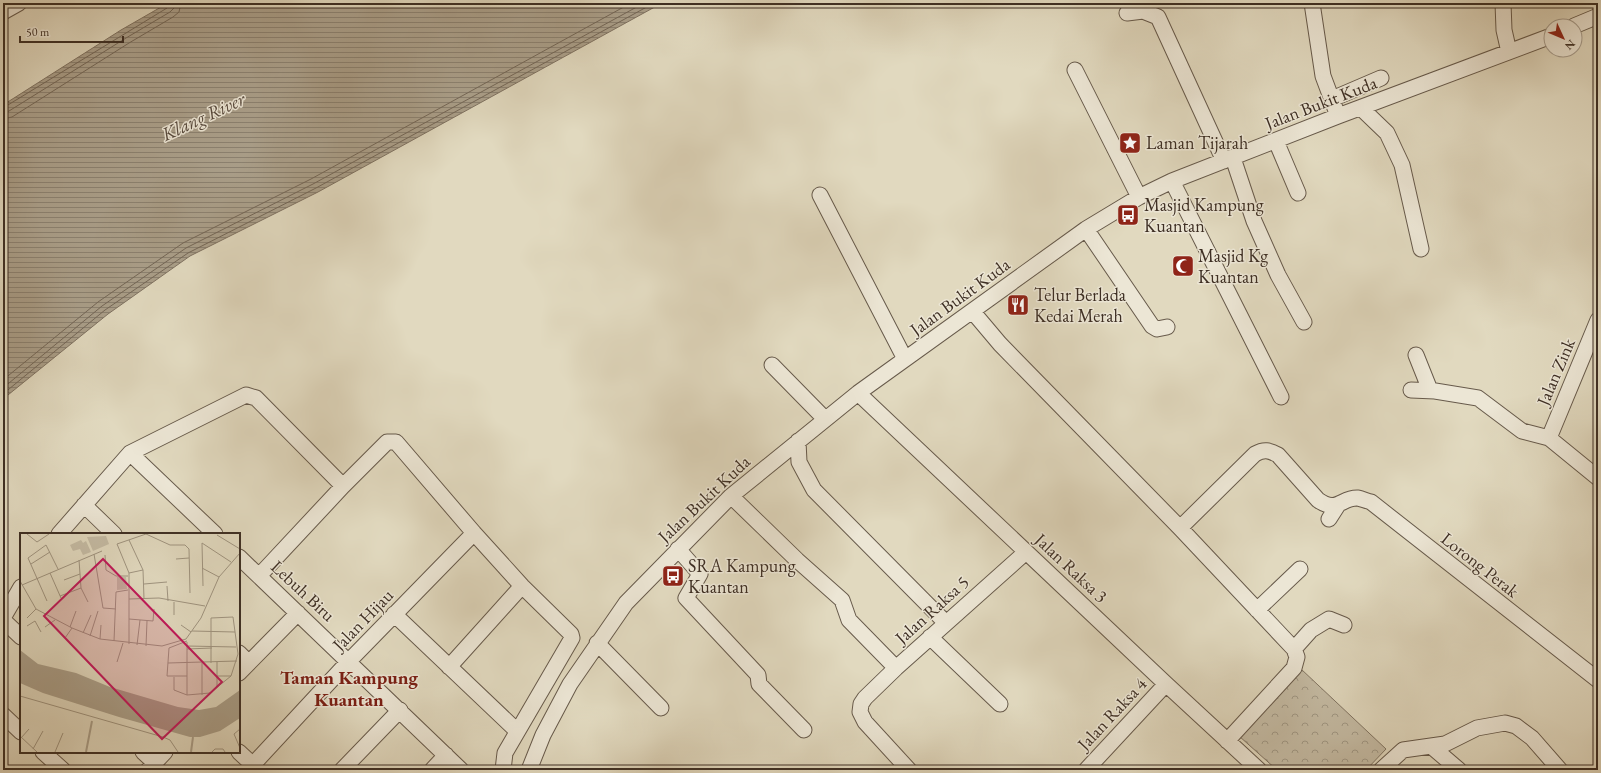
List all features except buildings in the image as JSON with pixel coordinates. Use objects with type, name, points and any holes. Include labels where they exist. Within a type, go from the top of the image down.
[{"type":"street","points":[[3,12],[19,3]]},
{"type":"street","points":[[1312,3],[1323,76],[1338,116]]},
{"type":"street","points":[[1503,3],[1504,30],[1509,52]]},
{"type":"street","points":[[1127,13],[1143,11],[1158,16],[1229,159],[1278,275],[1304,322]]},
{"type":"street","points":[[1583,22],[1598,16]]},
{"type":"street","name":"Jalan Bukit Kuda","points":[[529,770],[543,735],[570,684],[626,603],[730,496],[858,393],[905,359],[973,312],[1086,229],[1139,197],[1172,182],[1338,116],[1543,39]]},
{"type":"street","points":[[1076,70],[1139,197]]},
{"type":"street","points":[[1332,99],[1381,78]]},
{"type":"street","points":[[1361,108],[1387,133],[1402,165],[1421,249]]},
{"type":"street","points":[[1276,141],[1298,193]]},
{"type":"street","points":[[1172,182],[1281,397]]},
{"type":"street","points":[[820,195],[905,359]]},
{"type":"street","points":[[1086,229],[1152,326],[1157,329],[1167,327]]},
{"type":"street","points":[[973,312],[1000,344],[1180,528],[1294,649],[1297,657],[1294,668],[1227,742]]},
{"type":"street","name":"Jalan Zink","points":[[1549,438],[1598,320]]},
{"type":"street","points":[[1416,355],[1430,390]]},
{"type":"street","points":[[772,364],[825,419]]},
{"type":"street","points":[[1411,390],[1430,390],[1478,398],[1522,431],[1549,438],[1598,478]]},
{"type":"street","name":"Jalan Raksa 3","points":[[858,393],[1227,742],[1260,770]]},
{"type":"street","points":[[60,533],[130,453],[240,396],[251,396],[256,398],[343,486]]},
{"type":"street","points":[[798,441],[799,462],[814,490],[946,624]]},
{"type":"street","points":[[259,576],[343,486],[387,442],[396,442],[474,533],[522,586],[571,634],[572,638],[505,753],[503,770]]},
{"type":"street","name":"Lorong Perak","points":[[1180,528],[1255,454],[1262,450],[1270,451],[1278,455],[1318,500],[1334,510],[1357,498],[1370,502],[1598,680]]},
{"type":"street","points":[[130,453],[214,533]]},
{"type":"street","points":[[730,496],[797,560],[842,600],[849,620],[896,668]]},
{"type":"street","points":[[84,505],[113,533]]},
{"type":"street","name":"Jalan Hijau","points":[[250,768],[349,661],[474,533]]},
{"type":"street","points":[[678,549],[700,574],[686,598],[758,675],[759,684],[804,730]]},
{"type":"street","name":"Jalan Raksa 5","points":[[909,770],[865,722],[860,712],[861,704],[865,698],[896,668],[1026,552]]},
{"type":"street","name":"Lebuh Biru","points":[[240,558],[461,770]]},
{"type":"street","points":[[1257,610],[1300,569]]},
{"type":"street","points":[[449,667],[522,586]]},
{"type":"street","points":[[20,590],[3,619],[20,636]]},
{"type":"street","points":[[242,663],[298,613]]},
{"type":"street","points":[[394,614],[517,731]]},
{"type":"street","points":[[1294,649],[1311,630],[1329,619],[1344,625]]},
{"type":"street","points":[[930,637],[1000,704]]},
{"type":"street","points":[[597,643],[661,708]]},
{"type":"street","name":"Jalan Raksa 4","points":[[1086,770],[1166,684]]},
{"type":"street","points":[[342,770],[400,710]]},
{"type":"street","points":[[3,716],[20,731]]},
{"type":"street","points":[[1380,770],[1394,756],[1403,750],[1445,744],[1477,728],[1505,723],[1516,726],[1532,738],[1560,770]]},
{"type":"street","points":[[1431,746],[1459,770]]},
{"type":"street","points":[[44,753],[63,770]]},
{"type":"street","points":[[144,753],[151,767],[164,753]]},
{"type":"street","points":[[240,753],[250,768]]},
{"type":"street","points":[[432,770],[446,755]]},
{"type":"green space","points":[[1301,669],[1386,749],[1366,770],[1277,770],[1239,736]]},
{"type":"water","name":"Klang River","points":[[168,3],[662,3],[318,192],[190,256],[108,314],[3,399],[3,105],[121,30]]},
{"type":"place","name":"Laman Tijarah","points":[[1130,143]]},
{"type":"place","name":"Masjid Kampung Kuantan","points":[[1128,215]]},
{"type":"place","name":"Masjid Kg Kuantan","points":[[1183,266]]},
{"type":"place","name":"Telur Berlada Kedai Merah","points":[[1018,305]]},
{"type":"place","name":"SRA Kampung Kuantan","points":[[673,576]]},
{"type":"district","name":"Taman Kampung Kuantan","points":[[349,688]]}]
